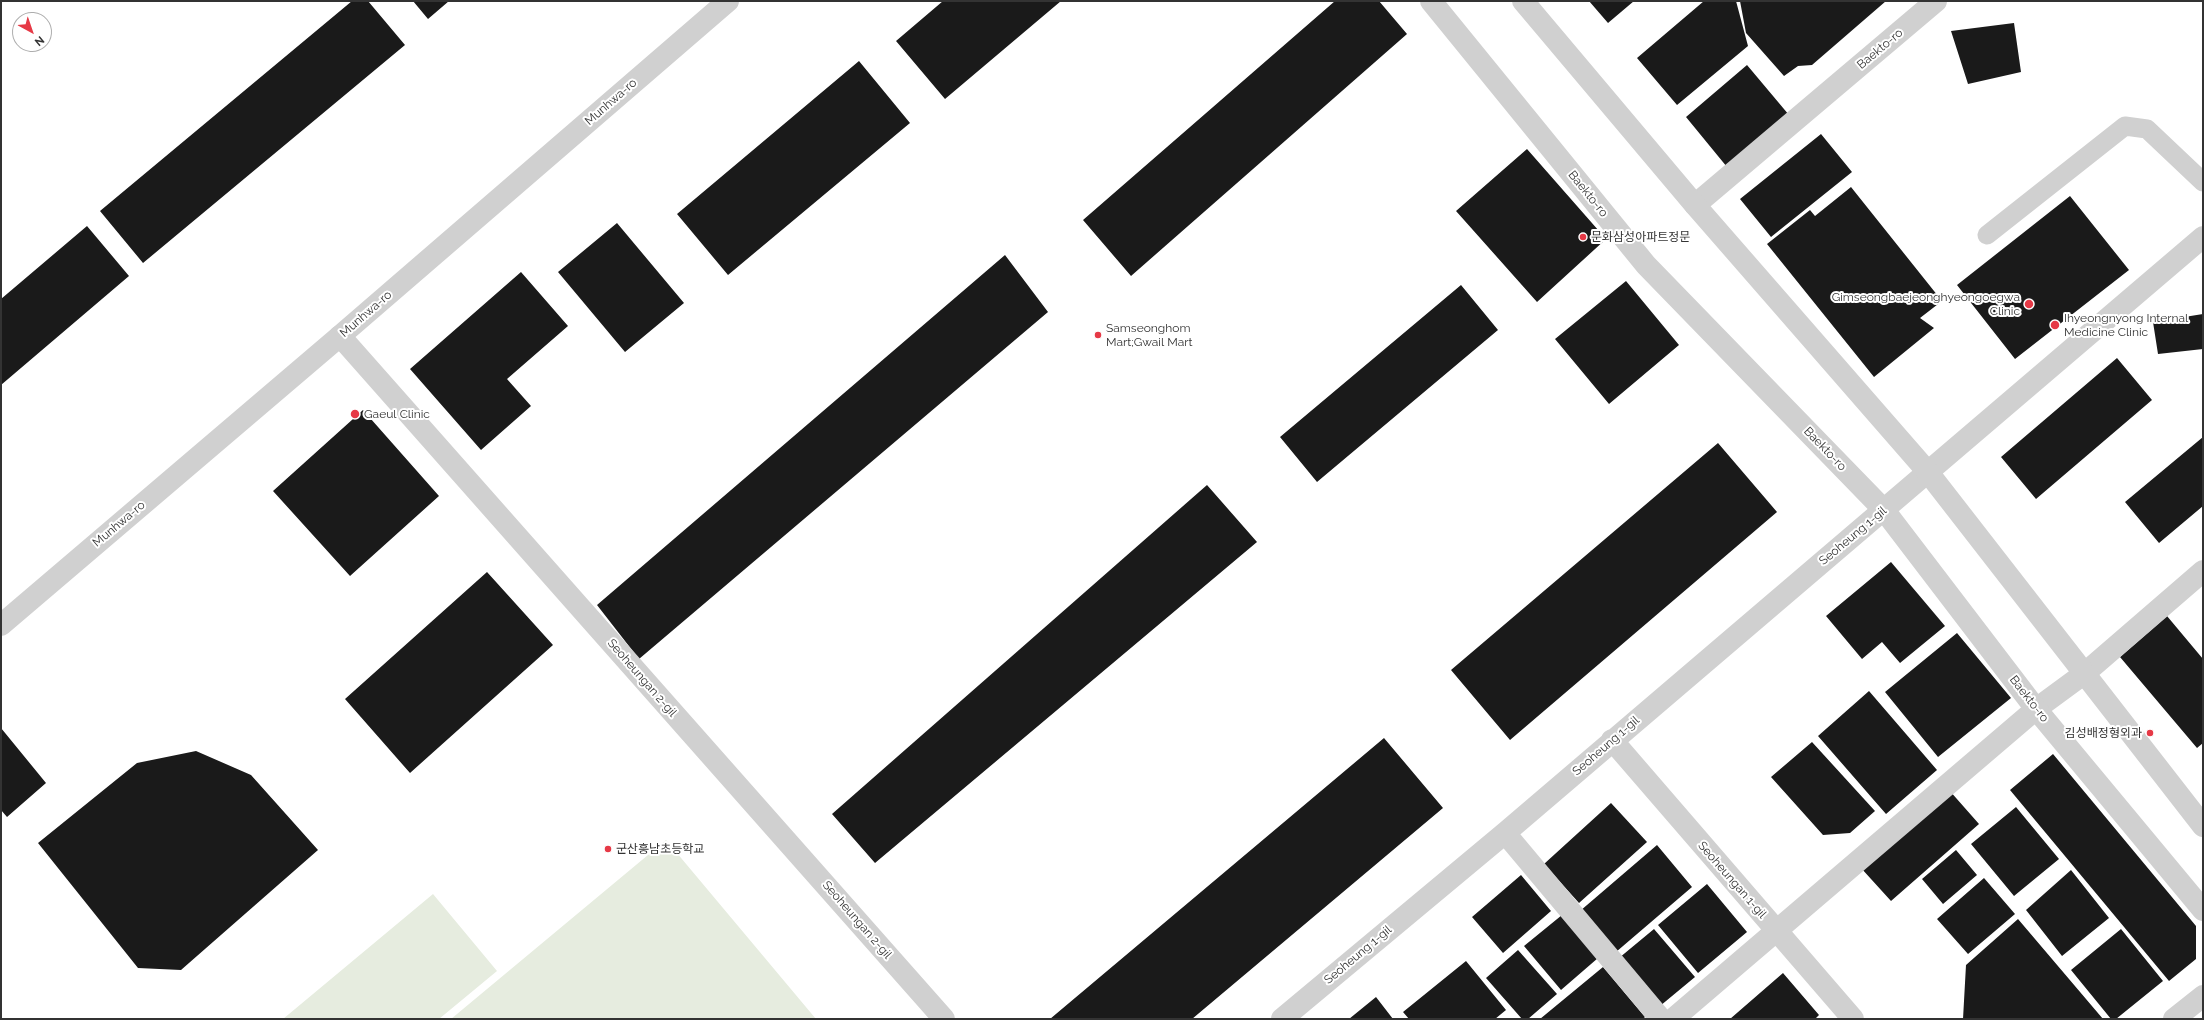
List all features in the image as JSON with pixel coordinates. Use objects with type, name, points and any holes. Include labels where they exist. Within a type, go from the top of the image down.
[{"type":"street","name":"Munhwa-ro","points":[[1,625],[340,336],[728,1]]},
{"type":"street","name":"Baekto-ro","points":[[1431,1],[1646,265],[1884,510],[2036,709],[2203,910]]},
{"type":"street","points":[[1522,1],[1695,205],[1927,471],[2203,826]]},
{"type":"street","name":"Baekto-ro","points":[[1695,205],[1936,1]]},
{"type":"street","name":"Seoheung 1-gil","points":[[1282,1019],[1505,833],[1612,740],[1884,510],[1927,471],[2203,237]]},
{"type":"street","name":"Seoheungan 2-gil","points":[[340,336],[944,1019]]},
{"type":"street","points":[[1673,1019],[1777,932],[2036,709],[2085,673],[2203,571]]},
{"type":"street","name":"Seoheungan 1-gil","points":[[1612,740],[1853,1019]]},
{"type":"street","points":[[1505,833],[1661,1019]]},
{"type":"street","points":[[2174,1019],[2203,996]]},
{"type":"lane","points":[[1987,235],[2125,126],[2147,129],[2203,182]]},
{"type":"shaded area","points":[[666,840],[816,1019],[451,1019]]},
{"type":"shaded area","points":[[433,894],[497,971],[439,1019],[283,1019]]},
{"type":"building","points":[[352,1],[368,1],[405,45],[143,263],[100,211]]},
{"type":"building","points":[[413,1],[449,1],[428,19]]},
{"type":"building","points":[[943,1],[1061,1],[945,99],[896,41]]},
{"type":"building","points":[[1335,1],[1379,1],[1407,34],[1131,276],[1083,220]]},
{"type":"building","points":[[1589,1],[1634,1],[1608,23]]},
{"type":"building","points":[[1704,1],[1736,1],[1748,46],[1677,105],[1637,58]]},
{"type":"building","points":[[1740,1],[1886,1],[1812,65],[1798,66],[1784,76],[1746,33]]},
{"type":"building","points":[[2014,23],[2021,72],[1968,84],[1951,31]]},
{"type":"building","points":[[859,61],[910,123],[728,275],[677,214]]},
{"type":"building","points":[[1747,65],[1789,115],[1727,167],[1686,117]]},
{"type":"building","points":[[1821,134],[1852,172],[1771,237],[1740,199]]},
{"type":"building","points":[[1527,149],[1606,239],[1537,302],[1456,211]]},
{"type":"building","points":[[1851,187],[1942,301],[1920,318],[1934,328],[1874,377],[1767,244],[1810,210],[1815,216]]},
{"type":"building","points":[[2070,196],[2129,270],[2015,359],[1957,285]]},
{"type":"building","points":[[617,223],[684,303],[625,352],[558,272]]},
{"type":"building","points":[[87,226],[129,276],[1,385],[1,299]]},
{"type":"building","points":[[1005,255],[1048,312],[639,659],[597,605]]},
{"type":"building","points":[[521,272],[568,326],[507,379],[531,406],[481,450],[410,369]]},
{"type":"building","points":[[1626,281],[1679,345],[1609,404],[1555,339]]},
{"type":"building","points":[[1461,285],[1498,330],[1317,482],[1280,437]]},
{"type":"building","points":[[2203,314],[2203,349],[2158,354],[2153,322]]},
{"type":"building","points":[[2117,358],[2152,400],[2036,499],[2001,457]]},
{"type":"building","points":[[363,410],[439,496],[350,576],[273,491]]},
{"type":"building","points":[[2203,437],[2203,506],[2159,543],[2125,502]]},
{"type":"building","points":[[1718,443],[1777,512],[1510,740],[1451,670]]},
{"type":"building","points":[[1207,485],[1257,542],[875,863],[832,814]]},
{"type":"building","points":[[1891,562],[1945,626],[1900,663],[1882,642],[1862,659],[1826,616]]},
{"type":"building","points":[[487,572],[553,645],[410,773],[345,699]]},
{"type":"building","points":[[2167,616],[2203,659],[2203,743],[2197,748],[2120,657]]},
{"type":"building","points":[[1957,633],[2011,698],[1938,757],[1885,692]]},
{"type":"building","points":[[1869,691],[1937,770],[1886,814],[1818,736]]},
{"type":"building","points":[[1,728],[46,783],[7,817],[1,810]]},
{"type":"building","points":[[1384,738],[1443,808],[1192,1019],[1050,1019]]},
{"type":"building","points":[[1812,742],[1875,811],[1850,833],[1823,835],[1771,777]]},
{"type":"building","points":[[196,751],[251,775],[318,850],[181,970],[138,968],[38,843],[137,763]]},
{"type":"building","points":[[2053,754],[2196,926],[2196,959],[2169,981],[2010,790]]},
{"type":"building","points":[[1949,790],[1979,824],[1891,901],[1861,868]]},
{"type":"building","points":[[1611,803],[1647,842],[1579,903],[1544,864]]},
{"type":"building","points":[[2016,807],[2059,859],[2014,896],[1971,844]]},
{"type":"building","points":[[1657,845],[1692,887],[1616,952],[1580,911]]},
{"type":"building","points":[[1956,850],[1977,875],[1943,904],[1922,879]]},
{"type":"building","points":[[2071,870],[2109,918],[2062,956],[2026,910]]},
{"type":"building","points":[[1521,875],[1551,911],[1503,953],[1472,917]]},
{"type":"building","points":[[1984,878],[2015,914],[1968,954],[1937,919]]},
{"type":"building","points":[[1707,884],[1747,932],[1698,973],[1658,925]]},
{"type":"building","points":[[1562,915],[1598,958],[1561,990],[1524,946]]},
{"type":"building","points":[[2018,919],[2103,1019],[1963,1019],[1966,965]]},
{"type":"building","points":[[1654,929],[1695,977],[1660,1006],[1619,958]]},
{"type":"building","points":[[2121,929],[2163,981],[2116,1019],[2111,1019],[2071,970]]},
{"type":"building","points":[[1518,950],[1557,994],[1528,1019],[1522,1019],[1486,978]]},
{"type":"building","points":[[1466,961],[1506,1010],[1495,1019],[1409,1019],[1403,1012]]},
{"type":"building","points":[[1603,967],[1645,1017],[1643,1019],[1540,1019]]},
{"type":"building","points":[[1783,973],[1819,1015],[1815,1019],[1730,1019]]},
{"type":"building","points":[[1376,997],[1393,1019],[1349,1019]]},
{"type":"place","name":"문화삼성아파트정문","points":[[1583,237]]},
{"type":"place","name":"Gimseongbaejeonghyeongoegwa Clinic","points":[[2029,304]]},
{"type":"place","name":"Ihyeongnyong Internal Medicine Clinic","points":[[2055,325]]},
{"type":"place","name":"Samseonghom Mart;Gwail Mart","points":[[1098,335]]},
{"type":"place","name":"Gaeul Clinic","points":[[355,414]]},
{"type":"place","name":"김성배정형외과","points":[[2150,733]]},
{"type":"place","name":"군산흥남초등학교","points":[[608,849]]}]
